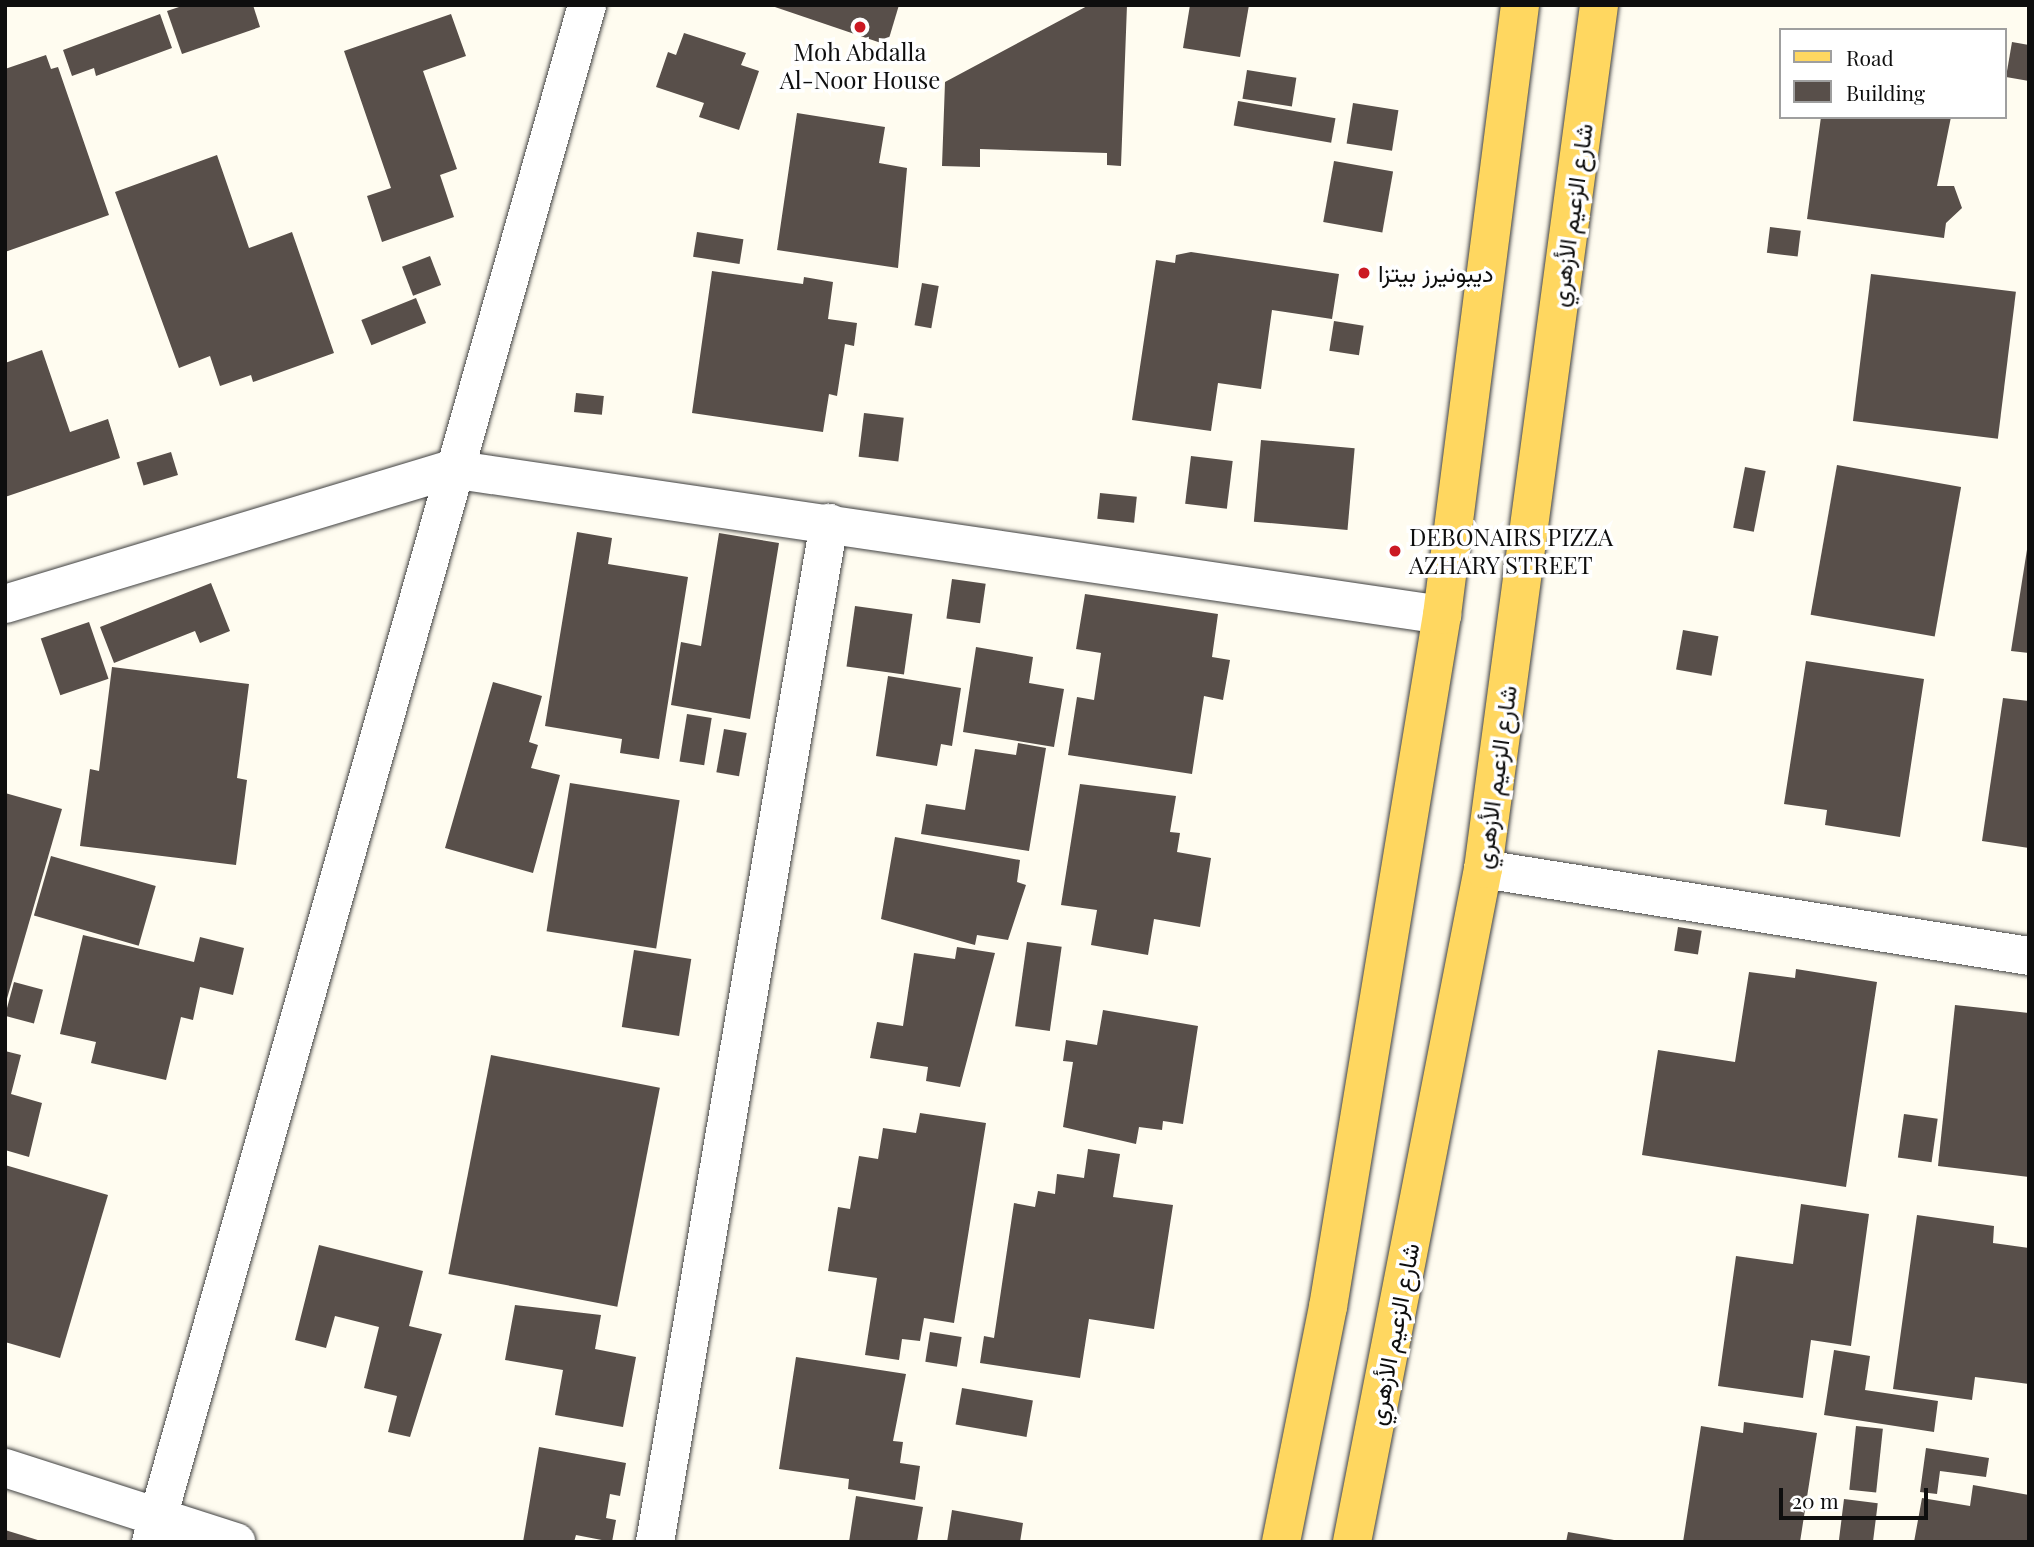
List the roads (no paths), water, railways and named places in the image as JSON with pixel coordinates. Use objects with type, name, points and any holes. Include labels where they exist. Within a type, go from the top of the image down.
[{"type":"main road","points":[[1281,1542],[1328,1307],[1442,615],[1520,5]]},
{"type":"main road","name":"شارع الزعيم الأزهري","points":[[1352,1542],[1483,869],[1599,5]]},
{"type":"street","points":[[155,1529],[451,469],[587,5]]},
{"type":"street","points":[[5,604],[451,469],[1442,615]]},
{"type":"street","points":[[654,1542],[829,523]]},
{"type":"street","points":[[1483,869],[2029,956]]},
{"type":"street","points":[[5,1468],[155,1529],[236,1542]]},
{"type":"place","name":"Moh Abdalla Al-Noor House","points":[[860,27]]},
{"type":"place","name":"ديبونيرز بيتزا","points":[[1364,273]]},
{"type":"place","name":"DEBONAIRS PIZZA AZHARY STREET","points":[[1395,551]]}]
